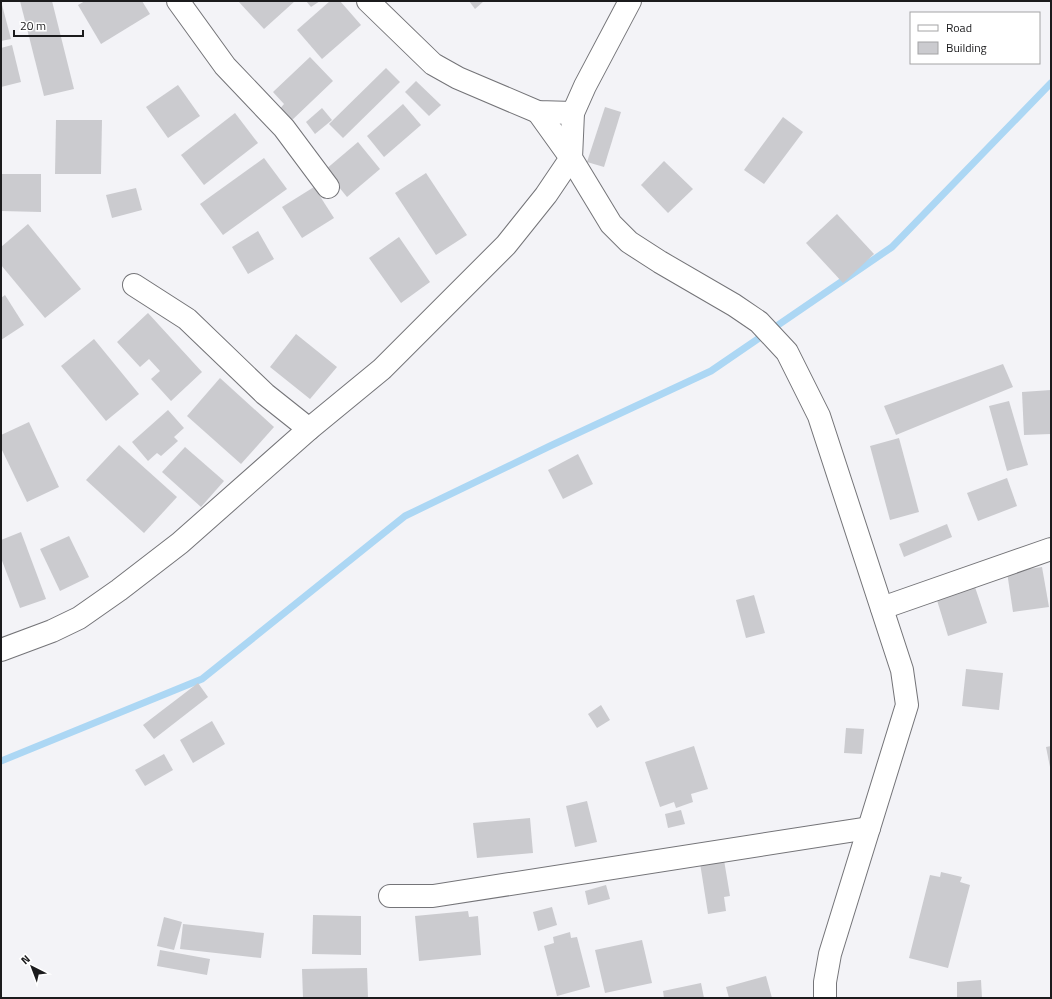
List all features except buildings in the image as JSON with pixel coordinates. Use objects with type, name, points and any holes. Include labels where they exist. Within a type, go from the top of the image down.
[{"type":"street","points":[[178,1],[225,66],[284,128],[328,187]]},
{"type":"street","points":[[368,1],[433,64],[458,78],[538,112],[573,113]]},
{"type":"street","points":[[1,650],[52,631],[79,618],[119,590],[180,543],[310,429],[382,369],[506,245],[546,195],[571,158],[573,113],[585,86],[630,1]]},
{"type":"street","points":[[538,112],[571,158],[611,224],[630,242],[660,262],[734,305],[759,322],[787,352],[819,416],[882,608],[902,670],[907,705],[830,954],[825,982],[825,998]]},
{"type":"street","points":[[134,285],[187,319],[265,394],[310,429]]},
{"type":"street","points":[[882,608],[1051,549]]},
{"type":"street","points":[[390,896],[433,896],[870,828]]},
{"type":"waterway","points":[[1,761],[202,679],[405,516],[711,371],[892,247],[1051,83]]}]
